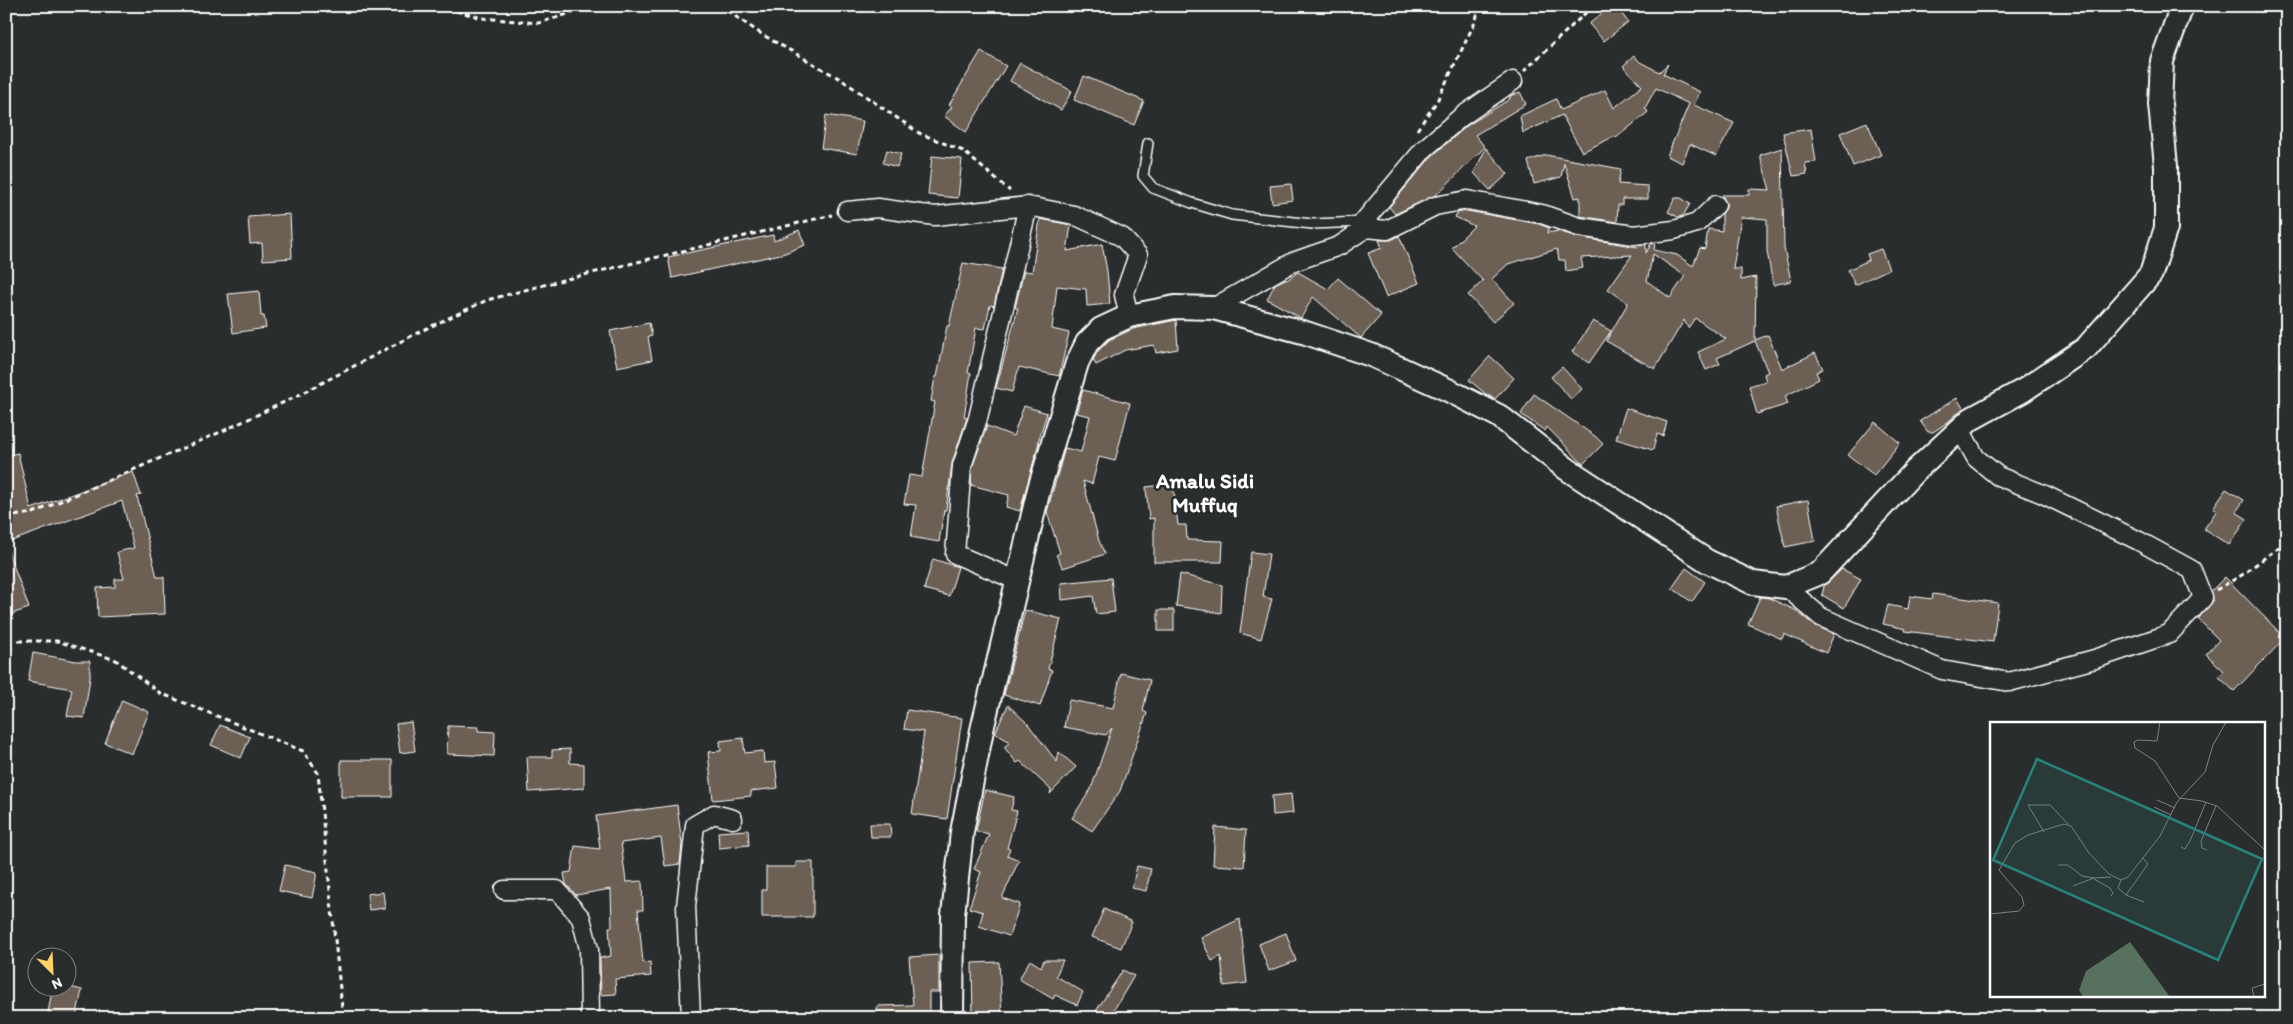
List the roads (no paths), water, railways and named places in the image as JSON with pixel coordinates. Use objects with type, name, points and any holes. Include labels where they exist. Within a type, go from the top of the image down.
[{"type":"street","points":[[952,1018],[953,914],[962,832],[982,730],[1039,489],[1077,363],[1087,343],[1101,329],[1129,316],[1175,307],[1213,308],[1306,333],[1371,355],[1448,390],[1499,416],[1567,469],[1707,560],[1753,583],[1786,587],[1820,573],[1915,471],[1971,420],[2024,390],[2086,348],[2150,274],[2166,228],[2166,166],[2160,104],[2162,60],[2182,6]]},
{"type":"street","points":[[1213,308],[1293,262],[1339,246],[1364,225],[1424,149],[1461,117],[1513,81]]},
{"type":"street","points":[[1364,225],[1387,230],[1435,206],[1467,200],[1542,214],[1579,227],[1634,235],[1674,230],[1697,223],[1716,205]]},
{"type":"street","points":[[1018,581],[955,554],[962,466],[978,418],[1028,206]]},
{"type":"street","points":[[847,211],[878,208],[935,216],[1028,206],[1074,215],[1122,237],[1138,255],[1124,295],[1129,316]]},
{"type":"street","points":[[1786,587],[1821,616],[1942,670],[2009,682],[2095,659],[2169,634],[2203,598],[2192,570],[2096,519],[2043,494],[1998,476],[1976,458],[1960,429]]},
{"type":"street","points":[[691,1018],[686,906],[694,825],[714,814],[733,819]]},
{"type":"street","points":[[504,890],[556,890],[581,918],[589,949],[590,1018]]},
{"type":"lane","points":[[1148,143],[1143,176],[1153,188],[1192,203],[1232,215],[1312,224],[1364,225]]},
{"type":"district","name":"Amalu Sidi Muffuq","points":[[1205,493]]}]
